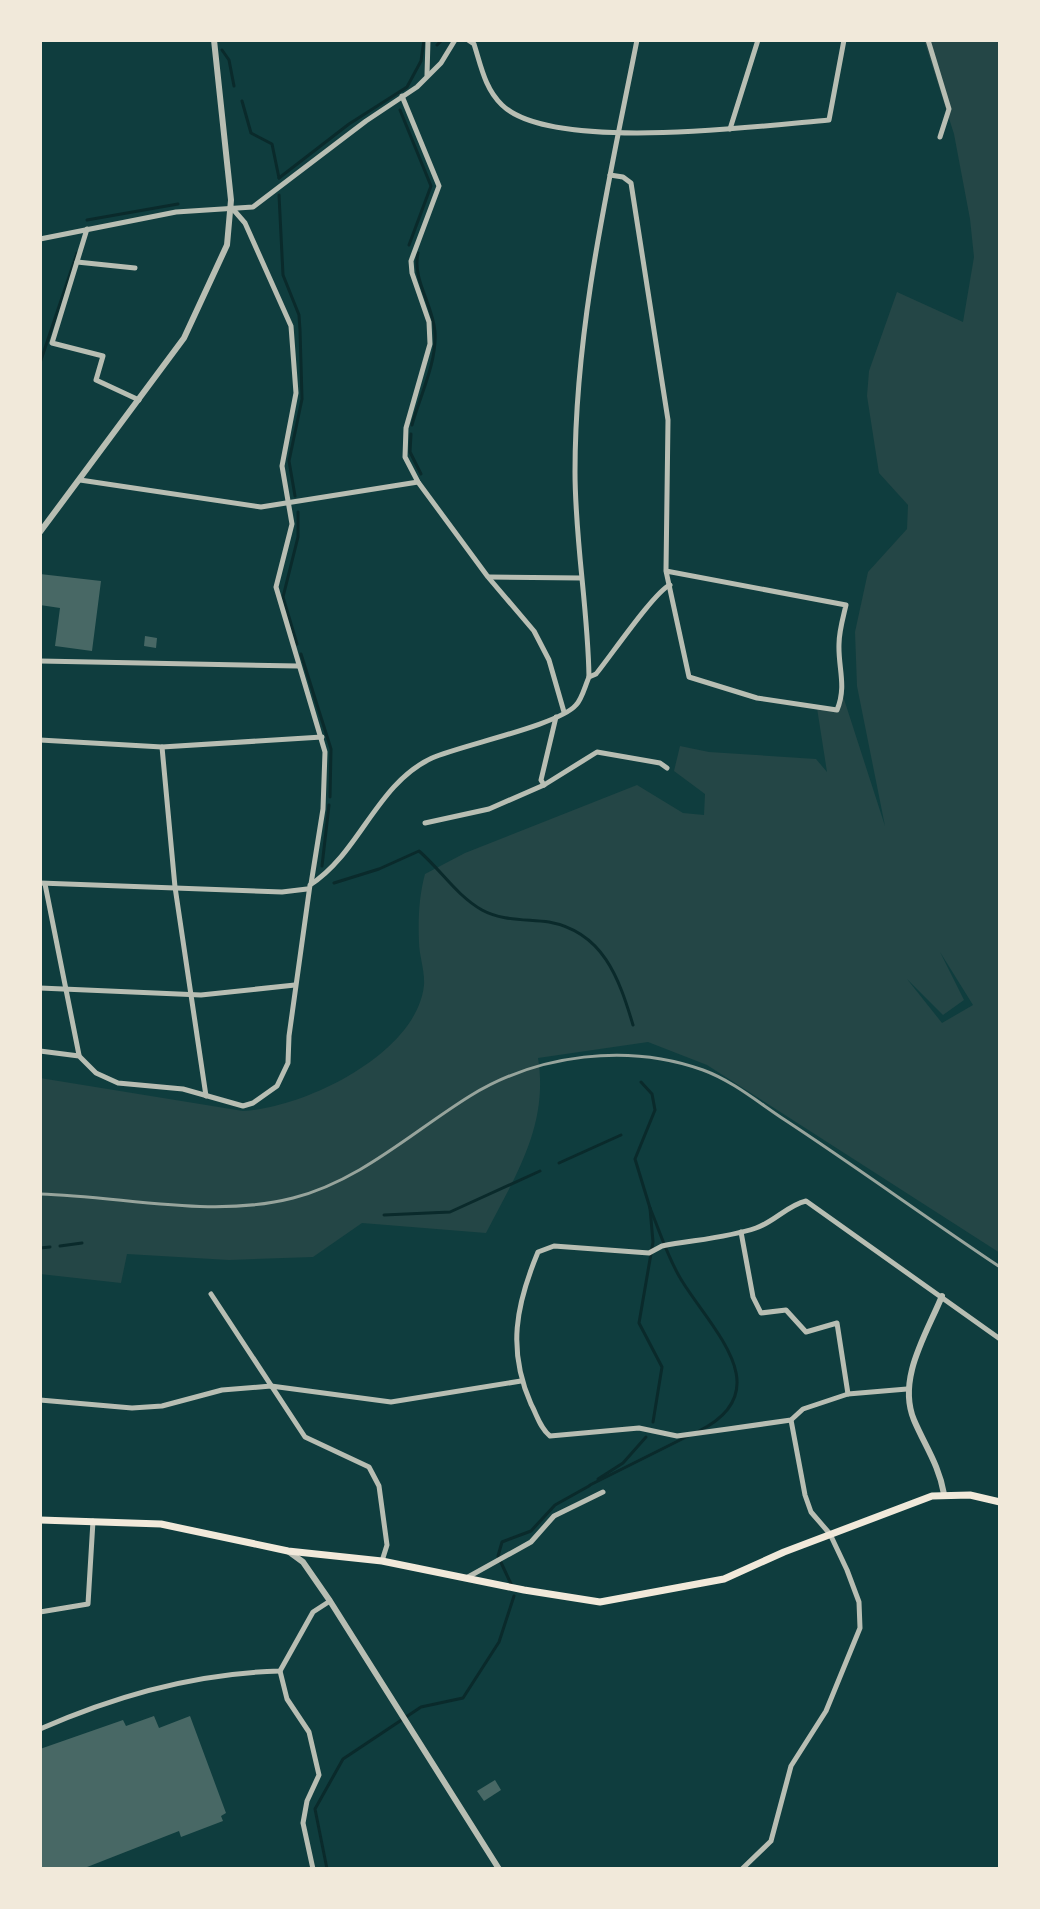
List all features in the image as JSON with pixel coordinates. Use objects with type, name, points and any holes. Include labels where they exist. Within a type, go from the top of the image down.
[{"type":"main road","points":[[40,1520],[161,1524],[288,1551],[382,1561],[600,1602],[724,1579],[830,1534],[911,1503],[944,1494],[970,1495],[1000,1502]]},
{"type":"street","points":[[40,532],[184,338],[227,245],[232,208],[214,40]]},
{"type":"street","points":[[427,75],[428,40]]},
{"type":"street","points":[[40,239],[176,212],[253,207],[402,96],[441,63],[455,40]]},
{"type":"street","points":[[468,40],[474,44],[488,88],[514,115],[558,128],[618,132],[730,129],[829,120],[844,40]]},
{"type":"street","points":[[232,208],[245,223],[291,326],[296,393],[282,466],[292,524],[276,587],[325,752],[323,809],[309,887],[295,985],[288,1063],[277,1086],[243,1106],[183,1089],[118,1083],[96,1073],[79,1056],[67,988],[42,884],[282,892],[309,887],[328,873],[402,776],[432,758],[565,713],[576,705],[589,677],[575,473],[579,390],[610,175],[637,40]]},
{"type":"street","points":[[730,129],[758,40]]},
{"type":"street","points":[[928,40],[949,109],[940,137]]},
{"type":"street","points":[[402,96],[439,186],[411,261],[412,273],[429,322],[430,344],[404,445],[405,457],[418,482],[488,577],[534,631],[549,660],[565,713]]},
{"type":"street","points":[[610,175],[623,177],[631,183],[658,348],[668,420],[666,571],[689,677],[757,698],[837,710],[843,696],[843,671],[838,649],[846,605],[666,571]]},
{"type":"street","points":[[88,228],[52,343],[103,356],[96,380],[139,400]]},
{"type":"street","points":[[77,262],[135,268]]},
{"type":"street","points":[[80,480],[261,507],[418,482]]},
{"type":"street","points":[[488,577],[581,578]]},
{"type":"street","points":[[589,677],[596,674],[632,630],[658,592],[670,585]]},
{"type":"street","points":[[40,661],[298,666]]},
{"type":"street","points":[[544,785],[541,780],[556,716]]},
{"type":"street","points":[[40,740],[162,747],[322,737]]},
{"type":"street","points":[[162,747],[175,887],[206,1096]]},
{"type":"street","points":[[425,823],[489,809],[544,785],[597,752],[660,763],[667,768]]},
{"type":"street","points":[[40,988],[192,995],[295,985]]},
{"type":"street","points":[[40,1051],[79,1056]]},
{"type":"street","points":[[907,1389],[848,1394],[803,1409],[791,1420],[677,1436],[639,1428],[550,1436],[521,1381],[514,1346],[523,1294],[538,1252],[554,1246],[649,1253],[662,1246],[741,1232],[776,1220],[796,1203],[806,1201],[1000,1339]]},
{"type":"street","points":[[741,1232],[753,1297],[761,1313],[786,1310],[806,1332],[837,1323],[848,1394]]},
{"type":"street","points":[[211,1294],[305,1437],[369,1467],[379,1486],[387,1545],[382,1561]]},
{"type":"street","points":[[942,1296],[910,1374],[907,1389],[913,1419],[935,1459],[944,1494]]},
{"type":"street","points":[[40,1400],[132,1408],[162,1406],[222,1390],[271,1386],[391,1402],[521,1381]]},
{"type":"street","points":[[742,1869],[771,1841],[791,1766],[826,1711],[860,1628],[859,1602],[830,1534],[811,1512],[805,1495],[791,1420]]},
{"type":"street","points":[[468,1577],[531,1542],[554,1516],[603,1492]]},
{"type":"street","points":[[40,1612],[88,1604],[93,1521]]},
{"type":"street","points":[[288,1551],[303,1562],[330,1601],[499,1869]]},
{"type":"street","points":[[313,1869],[303,1823],[307,1801],[319,1775],[309,1732],[287,1699],[280,1671],[313,1612],[330,1601]]},
{"type":"street","points":[[40,1729],[101,1702],[142,1691],[237,1672],[280,1671]]},
{"type":"shaded area","points":[[924,40],[1000,40],[1000,1253],[707,1065],[648,1042],[538,1058],[539,1106],[534,1128],[518,1171],[486,1233],[362,1223],[313,1257],[229,1260],[127,1254],[121,1283],[40,1274],[40,1078],[243,1111],[268,1108],[325,1088],[354,1073],[380,1054],[401,1033],[417,1010],[424,985],[419,925],[425,874],[465,853],[637,785],[683,813],[704,815],[705,794],[674,771],[680,746],[709,752],[816,759],[827,772],[817,708],[837,710],[843,696],[885,826],[857,686],[855,632],[868,572],[907,529],[908,505],[879,473],[867,396],[869,371],[897,292],[963,322],[974,257],[954,134]],"holes":[[[940,952],[973,1005],[942,1023],[907,979],[943,1015],[964,1000]]]},
{"type":"building","points":[[40,574],[101,581],[92,651],[55,646],[60,608],[40,605]]},
{"type":"building","points":[[145,636],[157,638],[156,648],[144,646]]},
{"type":"building","points":[[154,1716],[159,1728],[190,1716],[226,1813],[221,1816],[223,1821],[181,1837],[179,1831],[82,1869],[40,1869],[40,1749],[123,1720],[126,1726]]},
{"type":"building","points":[[495,1780],[501,1790],[484,1801],[477,1791]]},
{"type":"waterway","points":[[279,178],[349,124],[407,87],[421,61],[424,40]]},
{"type":"waterway","points":[[437,45],[442,40]]},
{"type":"waterway","points":[[222,50],[229,60],[234,86]]},
{"type":"waterway","points":[[242,101],[251,133],[272,144],[279,178]]},
{"type":"waterway","points":[[400,110],[431,186],[409,245]]},
{"type":"waterway","points":[[279,195],[283,275],[299,315],[300,330],[302,399],[289,461],[295,496]]},
{"type":"waterway","points":[[87,220],[178,204]]},
{"type":"waterway","points":[[40,363],[77,253]]},
{"type":"waterway","points":[[412,425],[431,367],[435,343],[433,322],[418,273],[418,253]]},
{"type":"waterway","points":[[411,434],[410,452],[421,474]]},
{"type":"waterway","points":[[297,644],[283,597],[298,537],[298,512]]},
{"type":"waterway","points":[[301,654],[331,749],[330,797]]},
{"type":"waterway","points":[[322,866],[329,805]]},
{"type":"waterway","points":[[334,883],[379,869],[419,851],[464,897],[482,910],[506,918],[549,922],[568,927],[583,936],[596,947],[615,974],[633,1025]]},
{"type":"waterway","points":[[641,1082],[652,1094],[655,1110],[635,1159],[650,1208],[653,1242],[639,1323],[662,1367],[653,1422]]},
{"type":"waterway","points":[[559,1163],[621,1135]]},
{"type":"waterway","points":[[384,1215],[450,1212],[540,1171]]},
{"type":"waterway","points":[[650,1208],[672,1264],[722,1340],[737,1379],[734,1398],[723,1415],[699,1431]]},
{"type":"waterway","points":[[60,1246],[82,1243]]},
{"type":"waterway","points":[[40,1248],[50,1247]]},
{"type":"waterway","points":[[590,1485],[688,1436]]},
{"type":"waterway","points":[[598,1479],[623,1463],[646,1437]]},
{"type":"waterway","points":[[511,1584],[498,1556],[502,1542],[531,1531],[555,1505],[589,1486]]},
{"type":"waterway","points":[[327,1869],[315,1809],[343,1759],[421,1707],[463,1698],[499,1642],[514,1596]]},
{"type":"railway","points":[[40,1194],[231,1207],[293,1198],[363,1168],[470,1096],[525,1070],[584,1057],[645,1057],[703,1070],[735,1086],[1000,1267]]}]
